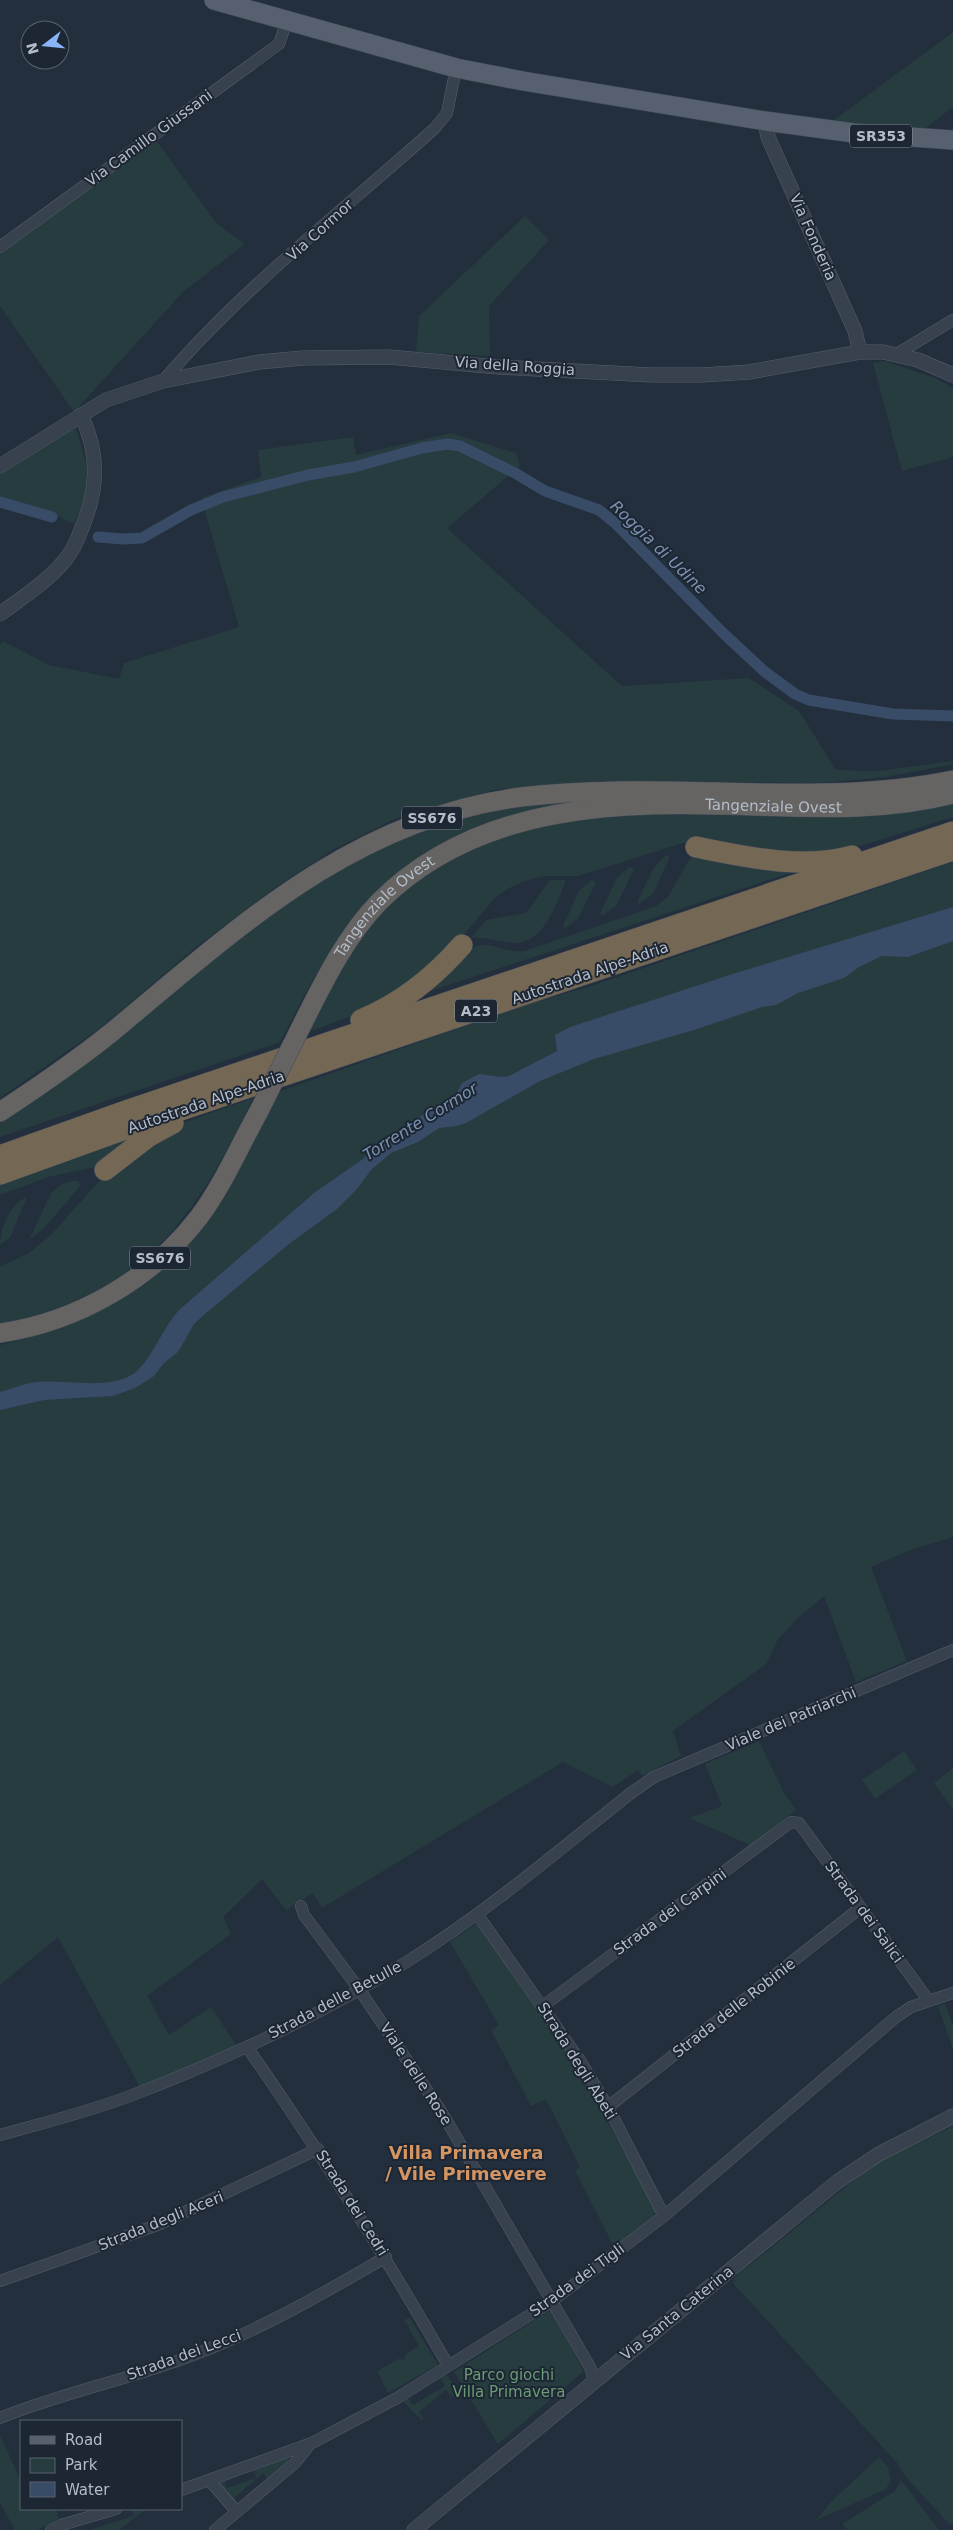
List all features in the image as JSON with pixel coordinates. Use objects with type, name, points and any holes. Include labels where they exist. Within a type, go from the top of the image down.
[{"type":"highway","name":"Tangenziale Ovest","points":[[0,1112],[51,1078],[110,1033],[164,986],[266,906],[347,854],[403,828],[481,804],[520,797],[582,791],[816,793],[869,791],[953,780]]},
{"type":"highway","name":"Tangenziale Ovest","points":[[0,1333],[18,1330],[67,1315],[133,1281],[177,1243],[200,1216],[259,1110],[326,978],[349,940],[379,903],[429,862],[467,840],[492,830],[547,815],[639,804],[815,808],[887,805],[953,794]]},
{"type":"highway","points":[[696,847],[761,858],[792,861],[824,860],[847,857],[928,832],[953,831]]},
{"type":"highway","name":"Autostrada Alpe-Adria","points":[[0,1156],[953,831]]},
{"type":"highway","name":"Autostrada Alpe-Adria","points":[[0,1174],[255,1085],[953,850]]},
{"type":"highway","points":[[232,1076],[267,1054],[364,1020],[384,1009],[430,977],[462,945]]},
{"type":"highway","points":[[105,1170],[164,1127],[235,1102],[255,1085]]},
{"type":"main road","points":[[214,0],[456,68],[765,121]]},
{"type":"main road","name":"SR353","points":[[765,121],[953,140]]},
{"type":"street","name":"Via Camillo Giussani","points":[[0,247],[279,44],[287,20]]},
{"type":"street","name":"Via Cormor","points":[[163,381],[191,348],[435,128],[446,113],[456,68]]},
{"type":"street","name":"Via Fonderia","points":[[765,121],[768,137],[854,331],[860,352]]},
{"type":"street","points":[[897,354],[953,320]]},
{"type":"street","name":"Via della Roggia","points":[[0,466],[106,400],[163,381],[259,362],[303,358],[424,358],[498,366],[702,376],[749,372],[860,352],[883,352],[897,354],[953,376]]},
{"type":"street","points":[[0,614],[65,561],[74,548],[85,522],[95,488],[96,464],[81,415]]},
{"type":"street","name":"Viale dei Patriarchi","points":[[631,1793],[654,1777],[953,1650]]},
{"type":"street","name":"Strada delle Betulle","points":[[0,2134],[129,2097],[247,2047],[358,1989],[408,1961],[477,1914],[631,1793]]},
{"type":"street","name":"Strada dei Carpini","points":[[542,2006],[791,1822],[799,1823]]},
{"type":"street","name":"Strada dei Salici","points":[[799,1823],[929,2001]]},
{"type":"street","name":"Viale delle Rose","points":[[301,1906],[304,1915],[358,1989],[441,2111],[594,2374],[594,2380]]},
{"type":"street","name":"Strada delle Robinie","points":[[608,2108],[860,1908]]},
{"type":"street","name":"Strada degli Abeti","points":[[477,1914],[581,2062],[608,2108],[664,2216]]},
{"type":"street","points":[[929,2001],[953,1993]]},
{"type":"street","name":"Strada dei Tigli","points":[[182,2490],[310,2444],[397,2398],[552,2302],[664,2216],[896,2017],[911,2007],[929,2001]]},
{"type":"street","name":"Strada dei Cedri","points":[[247,2047],[318,2150],[386,2257],[448,2365]]},
{"type":"street","name":"Via Santa Caterina","points":[[414,2530],[837,2182],[879,2154],[953,2116]]},
{"type":"street","name":"Strada degli Aceri","points":[[0,2281],[160,2224],[318,2150]]},
{"type":"street","name":"Strada dei Lecci","points":[[0,2418],[196,2354],[247,2332],[319,2296],[386,2257]]},
{"type":"street","points":[[215,2530],[295,2463],[310,2444]]},
{"type":"street","points":[[210,2481],[237,2512]]},
{"type":"street","points":[[51,2530],[61,2525],[113,2510]]},
{"type":"green space","points":[[953,32],[953,107],[923,130],[830,123]]},
{"type":"green space","points":[[155,139],[217,224],[245,244],[183,292],[74,412],[0,306],[0,252]]},
{"type":"green space","points":[[525,216],[549,240],[489,306],[490,356],[416,352],[419,316]]},
{"type":"green space","points":[[885,361],[935,378],[953,388],[953,457],[902,471],[873,363]]},
{"type":"green space","points":[[75,426],[87,475],[84,497],[74,524],[50,512],[0,498],[0,470]]},
{"type":"green space","points":[[451,433],[516,453],[520,466],[447,528],[622,686],[749,678],[799,711],[836,770],[878,771],[953,761],[953,764],[886,777],[821,783],[600,781],[522,787],[494,790],[397,818],[334,849],[276,887],[196,947],[99,1029],[0,1098],[0,645],[3,641],[49,665],[119,679],[124,663],[239,627],[201,498],[261,477],[258,450],[353,437],[356,455]]},
{"type":"green space","points":[[627,797],[579,803],[403,870],[371,898],[341,934],[311,983],[280,1042],[0,1137],[0,1116],[278,904],[395,838],[478,813],[526,804]]},
{"type":"green space","points":[[953,801],[953,817],[851,849],[809,856],[683,843],[578,876],[545,876],[528,880],[509,888],[495,898],[444,958],[370,1009],[303,1034],[335,969],[400,889],[476,844],[565,817]]},
{"type":"green space","points":[[693,853],[802,869],[412,997],[457,958],[475,946],[488,945],[514,951],[525,951],[656,906],[668,897]]},
{"type":"green space","points":[[666,855],[670,857],[653,894],[639,904],[637,902],[654,867]]},
{"type":"green space","points":[[953,862],[953,1537],[910,1550],[871,1567],[907,1661],[856,1682],[824,1596],[801,1615],[778,1639],[766,1664],[673,1731],[681,1756],[643,1776],[638,1770],[613,1787],[563,1762],[322,1908],[313,1893],[286,1910],[262,1879],[223,1917],[231,1934],[147,1996],[169,2035],[211,2007],[237,2046],[140,2087],[58,1937],[0,1985],[0,1345],[60,1329],[102,1310],[139,1286],[181,1247],[275,1093],[519,1007],[591,986]]},
{"type":"green space","points":[[629,867],[634,869],[616,906],[602,916],[600,913],[617,878]]},
{"type":"green space","points":[[550,880],[566,880],[554,910],[534,937],[524,942],[514,943],[471,938],[486,920],[526,913]]},
{"type":"green space","points":[[592,880],[596,882],[578,919],[564,929],[563,926],[579,891]]},
{"type":"green space","points":[[253,1098],[208,1183],[184,1217],[157,1247],[127,1272],[91,1293],[49,1311],[0,1325],[0,1267],[29,1253],[51,1235],[108,1171],[177,1125]]},
{"type":"green space","points":[[133,1137],[99,1166],[48,1177],[0,1195],[0,1184]]},
{"type":"green space","points":[[78,1181],[81,1185],[46,1226],[29,1240],[51,1193],[62,1184]]},
{"type":"green space","points":[[27,1197],[10,1238],[0,1245],[4,1224],[11,1210]]},
{"type":"green space","points":[[759,1741],[784,1793],[796,1810],[750,1845],[689,1818],[722,1806],[705,1764]]},
{"type":"green space","points":[[904,1751],[917,1770],[875,1799],[862,1780]]},
{"type":"green space","points":[[953,1768],[953,1810],[934,1783]]},
{"type":"green space","points":[[474,1925],[477,1925],[572,2059],[657,2211],[655,2217],[614,2247],[575,2170],[580,2167],[546,2099],[531,2106],[491,2030],[499,2025],[450,1942]]},
{"type":"green space","points":[[945,2004],[953,2025],[953,2049],[938,2006]]},
{"type":"green space","points":[[953,2126],[953,2523],[950,2525],[905,2476],[898,2464],[733,2283],[734,2278],[874,2164]]},
{"type":"green space","name":"Parco giochi Villa Primavera","points":[[550,2310],[584,2371],[498,2444],[454,2372]]},
{"type":"green space","points":[[410,2318],[438,2365],[388,2393],[377,2371],[398,2359],[404,2360],[407,2353],[419,2346],[404,2320]]},
{"type":"green space","points":[[446,2374],[458,2391],[452,2397],[446,2390],[419,2412],[424,2418],[422,2421],[402,2400],[407,2397],[413,2405],[445,2386],[440,2378]]},
{"type":"green space","points":[[0,2435],[20,2476],[20,2510],[56,2510],[59,2519],[37,2530],[15,2530],[0,2503]]},
{"type":"green space","points":[[879,2457],[888,2467],[891,2480],[886,2489],[815,2521],[833,2500]]},
{"type":"green space","points":[[287,2458],[289,2461],[268,2479],[263,2473],[234,2498],[239,2505],[236,2507],[217,2483],[224,2480],[227,2488],[256,2478],[254,2471]]},
{"type":"green space","points":[[901,2480],[939,2530],[848,2530],[842,2524],[895,2491]]},
{"type":"green space","points":[[132,2510],[145,2510],[119,2530],[90,2530],[134,2516]]},
{"type":"water","name":"Torrente Cormor","points":[[953,907],[953,941],[908,957],[882,956],[859,967],[844,978],[798,993],[776,1005],[762,1007],[694,1030],[594,1059],[540,1081],[466,1123],[439,1128],[418,1142],[391,1153],[371,1170],[357,1189],[337,1209],[289,1244],[194,1324],[178,1352],[164,1363],[154,1376],[135,1388],[113,1396],[44,1400],[0,1410],[0,1392],[37,1382],[104,1383],[117,1381],[128,1377],[138,1370],[179,1310],[314,1193],[363,1159],[379,1144],[435,1107],[453,1100],[462,1083],[479,1074],[501,1077],[509,1076],[557,1051],[555,1035],[570,1027],[739,972]]},
{"type":"waterway","name":"Roggia di Udine","points":[[98,537],[142,538],[191,510],[223,497],[308,475],[354,467],[422,448],[447,444],[460,446],[515,473],[545,491],[599,510],[615,523],[723,633],[765,672],[795,694],[809,700],[893,714],[953,716]]},
{"type":"waterway","name":"Roggia di Udine","points":[[0,502],[52,517]]},
{"type":"district","name":"Villa Primavera / Vile Primevere","points":[[466,2163]]}]
